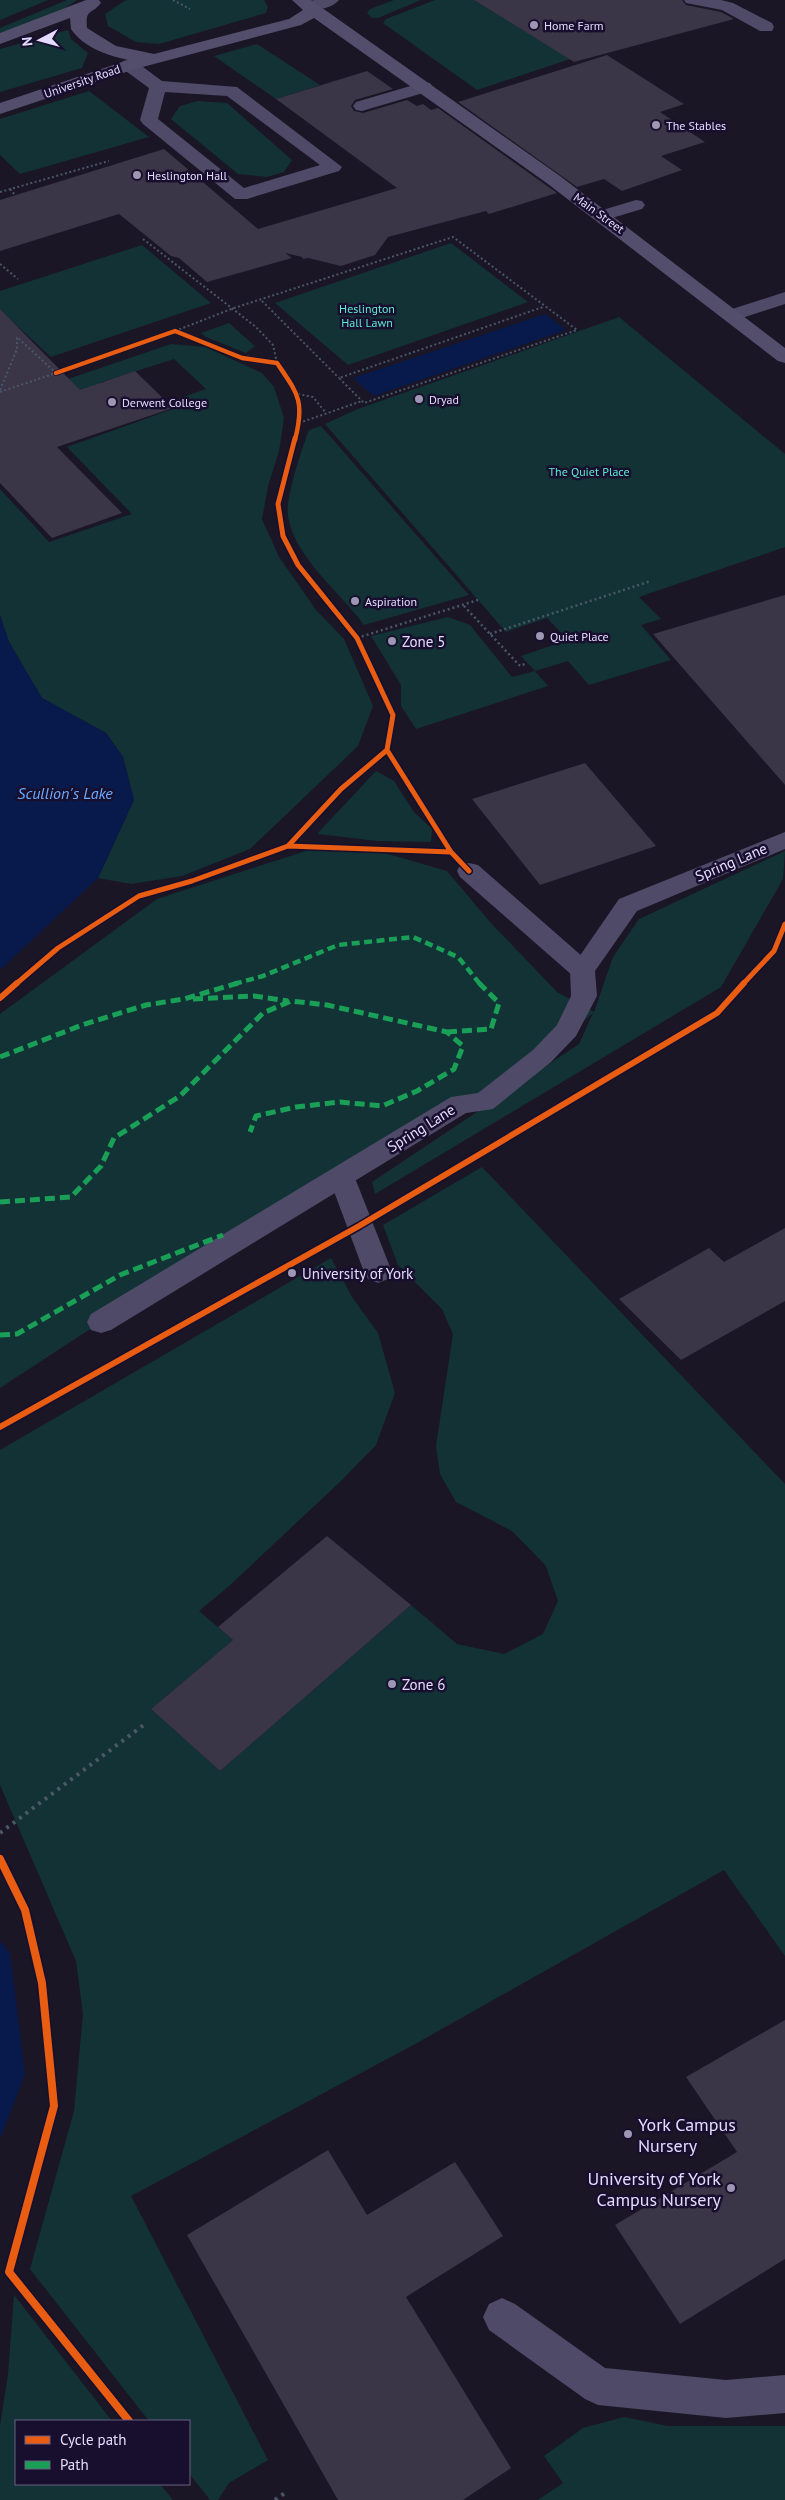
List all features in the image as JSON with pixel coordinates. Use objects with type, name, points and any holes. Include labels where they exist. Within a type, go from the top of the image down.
[{"type":"street","points":[[307,6],[331,0]]},
{"type":"street","points":[[692,0],[727,6],[766,27]]},
{"type":"street","name":"University Road","points":[[0,39],[92,3]]},
{"type":"street","name":"University Road","points":[[92,3],[78,17],[78,29],[88,38],[119,54],[135,57],[164,55]]},
{"type":"street","name":"University Road","points":[[0,109],[128,65],[295,22],[308,15],[307,6]]},
{"type":"street","name":"Main Street","points":[[307,6],[424,87],[602,216],[733,315],[785,357]]},
{"type":"street","name":"Main Street","points":[[270,29],[298,28],[332,35],[407,75]]},
{"type":"street","points":[[128,65],[158,86],[231,91],[333,167],[241,195],[149,120],[158,86]]},
{"type":"street","points":[[362,106],[424,87]]},
{"type":"street","points":[[602,216],[636,205]]},
{"type":"street","points":[[733,315],[785,298]]},
{"type":"street","name":"Spring Lane","points":[[101,1322],[342,1178],[460,1104],[484,1102],[542,1056],[567,1030],[584,996],[582,970],[628,905],[785,840]]},
{"type":"street","points":[[470,871],[582,970]]},
{"type":"street","points":[[342,1178],[378,1272]]},
{"type":"street","points":[[502,2317],[598,2386],[726,2399],[785,2394]]},
{"type":"path","points":[[0,192],[109,161]]},
{"type":"path","points":[[10,189],[16,195]]},
{"type":"path","points":[[166,334],[234,308],[453,237],[543,307],[577,330],[364,403],[362,401],[299,423]]},
{"type":"path","points":[[143,238],[234,308],[273,345],[277,363],[283,371]]},
{"type":"path","points":[[0,264],[18,279]]},
{"type":"path","points":[[261,300],[362,401]]},
{"type":"path","points":[[339,378],[543,307]]},
{"type":"path","points":[[174,331],[183,335]]},
{"type":"path","points":[[0,391],[17,350],[17,337],[56,373]]},
{"type":"path","points":[[268,362],[277,363]]},
{"type":"path","points":[[0,391],[66,370]]},
{"type":"path","points":[[293,386],[298,394],[298,404]]},
{"type":"path","points":[[298,394],[313,397],[326,414]]},
{"type":"path","points":[[297,431],[299,423],[298,413]]},
{"type":"path","points":[[490,634],[651,581]]},
{"type":"path","points":[[357,638],[464,606],[478,600]]},
{"type":"path","points":[[464,606],[520,666],[527,663]]},
{"type":"path","points":[[352,631],[361,647]]},
{"type":"path","points":[[0,1833],[145,1724]]},
{"type":"path","points":[[275,2500],[286,2492]]},
{"type":"green space","points":[[0,0],[48,0],[0,20]]},
{"type":"green space","points":[[67,0],[77,0],[55,15],[0,35],[0,28]]},
{"type":"green space","points":[[126,0],[264,0],[268,7],[266,13],[159,44],[136,42],[108,26],[105,14]]},
{"type":"green space","points":[[394,0],[421,0],[378,18],[372,18],[367,13],[370,9]]},
{"type":"green space","points":[[435,0],[474,0],[570,59],[477,90],[383,23],[386,19]]},
{"type":"green space","points":[[68,30],[71,39],[88,53],[82,68],[0,92],[0,49]]},
{"type":"green space","points":[[257,44],[320,85],[276,99],[214,56]]},
{"type":"green space","points":[[89,91],[149,137],[20,174],[0,155],[0,119]]},
{"type":"green space","points":[[198,101],[227,103],[292,160],[284,172],[267,177],[238,174],[171,119],[180,106]]},
{"type":"green space","name":"Heslington Hall Lawn","points":[[451,243],[528,302],[348,365],[275,303]]},
{"type":"green space","points":[[142,245],[211,303],[51,357],[0,310],[0,291]]},
{"type":"green space","name":"The Quiet Place","points":[[619,317],[785,454],[785,547],[639,597],[661,619],[641,625],[671,660],[589,685],[568,661],[535,671],[521,656],[568,640],[547,618],[506,632],[325,424],[358,409]]},
{"type":"green space","points":[[229,323],[255,346],[246,353],[206,337],[201,333]]},
{"type":"green space","points":[[171,344],[205,347],[262,373],[274,387],[284,418],[279,451],[268,486],[262,519],[279,557],[316,610],[344,639],[373,706],[358,746],[250,849],[182,876],[131,884],[98,878],[134,800],[123,757],[106,733],[42,698],[9,642],[0,615],[0,489],[49,542],[132,514],[67,447],[173,409],[169,402],[206,389],[174,359],[99,383],[105,389],[12,398]]},
{"type":"green space","points":[[321,426],[469,595],[364,625],[319,574],[299,546],[292,531],[288,508],[291,486],[309,430]]},
{"type":"green space","points":[[448,617],[470,625],[512,677],[535,671],[548,686],[416,729],[401,706],[401,685],[371,636]]},
{"type":"green space","points":[[376,771],[394,781],[414,812],[432,829],[431,842],[378,841],[317,834]]},
{"type":"green space","points":[[309,850],[374,850],[447,871],[490,922],[557,992],[594,1012],[613,957],[639,919],[785,851],[783,879],[721,987],[375,1194],[372,1182],[579,1044],[593,1013],[484,1102],[101,1322],[0,1388],[0,1014],[157,899]]},
{"type":"green space","points":[[482,1167],[785,1484],[785,1956],[724,1870],[417,2043],[131,2196],[268,2460],[229,2483],[218,2500],[210,2500],[190,2474],[190,2420],[148,2420],[30,2269],[74,2111],[83,2014],[76,1961],[0,1785],[0,1450],[331,1258],[352,1297],[378,1333],[395,1393],[376,1445],[342,1480],[228,1587],[199,1611],[233,1640],[151,1709],[220,1771],[411,1605],[457,1644],[504,1654],[543,1634],[558,1601],[546,1566],[512,1531],[456,1502],[440,1474],[436,1446],[453,1334],[442,1309],[398,1265],[383,1225]]},
{"type":"green space","points":[[14,2295],[111,2420],[15,2420],[15,2485],[161,2485],[173,2500],[0,2500],[0,2426],[8,2374]]},
{"type":"green space","points":[[624,2417],[668,2426],[785,2426],[785,2500],[538,2500],[563,2483],[544,2456],[583,2428]]},
{"type":"water","points":[[545,314],[566,330],[374,396],[353,378]]},
{"type":"water","name":"Scullion's Lake","points":[[0,615],[9,642],[42,698],[106,733],[123,757],[134,800],[98,878],[0,970]]},
{"type":"water","points":[[0,1941],[10,1953],[25,2074],[0,2139]]},
{"type":"building","points":[[474,0],[682,0],[686,5],[721,12],[734,19],[574,62]]},
{"type":"building","points":[[607,55],[684,104],[660,112],[705,142],[661,156],[682,170],[622,191],[604,179],[577,187],[458,102]]},
{"type":"building","name":"Heslington Hall","points":[[367,71],[393,89],[355,100],[351,106],[354,111],[363,113],[407,100],[417,106],[423,104],[431,110],[438,108],[557,193],[489,214],[486,211],[388,237],[375,255],[341,266],[308,258],[303,259],[302,257],[285,253],[292,258],[207,282],[179,258],[171,256],[119,214],[0,251],[0,200],[164,149],[258,229],[397,188],[276,99]]},
{"type":"building","name":"Derwent College","points":[[0,309],[80,390],[135,371],[173,408],[57,447],[122,513],[52,538],[0,483]]},
{"type":"building","points":[[785,595],[785,785],[653,634]]},
{"type":"building","points":[[585,763],[656,846],[540,885],[472,799]]},
{"type":"building","points":[[785,1228],[785,1301],[681,1360],[619,1299],[709,1248],[724,1262]]},
{"type":"building","points":[[327,1536],[411,1605],[220,1771],[151,1709],[233,1640],[218,1627]]},
{"type":"building","name":"University of York Campus Nursery","points":[[785,2020],[785,2259],[680,2324],[615,2225],[737,2152],[686,2077]]},
{"type":"building","points":[[328,2150],[367,2215],[455,2162],[503,2236],[406,2297],[511,2468],[463,2500],[338,2500],[187,2235]]},
{"type":"marked path","points":[[0,1057],[82,1025],[146,1005],[184,999],[263,976],[338,945],[413,937],[458,957],[480,985],[499,1003],[491,1029],[447,1032]]},
{"type":"marked path","points":[[193,999],[254,996],[288,1001]]},
{"type":"marked path","points":[[0,1202],[71,1197],[101,1166],[114,1138],[180,1096],[263,1013],[291,1001],[327,1005],[447,1032],[463,1046],[454,1069],[417,1091],[382,1106],[340,1102],[296,1107],[256,1116],[250,1132]]},
{"type":"marked path","points":[[0,1335],[17,1334],[120,1275],[223,1235]]},
{"type":"cycle path","points":[[0,998],[58,948],[139,896],[192,881],[288,846],[341,789],[387,750],[393,715],[357,638],[298,565],[283,536],[278,504],[299,423],[298,394],[277,363],[242,358],[175,331],[56,373]]},
{"type":"cycle path","points":[[387,750],[451,852],[469,871]]},
{"type":"cycle path","points":[[288,846],[451,852]]},
{"type":"cycle path","points":[[0,1427],[359,1226],[717,1013],[774,951],[785,924]]},
{"type":"cycle path","points":[[0,1859],[25,1910],[42,1983],[54,2106],[9,2272],[128,2420]]},
{"type":"place","name":"Home Farm","points":[[534,25]]},
{"type":"place","name":"The Stables","points":[[656,125]]},
{"type":"place","name":"Heslington Hall","points":[[137,175]]},
{"type":"place","name":"Dryad","points":[[419,399]]},
{"type":"place","name":"Derwent College","points":[[112,402]]},
{"type":"place","name":"Aspiration","points":[[355,601]]},
{"type":"place","name":"Quiet Place","points":[[540,636]]},
{"type":"place","name":"Zone 5","points":[[392,641]]},
{"type":"place","name":"University of York","points":[[292,1273]]},
{"type":"place","name":"Zone 6","points":[[392,1684]]},
{"type":"place","name":"York Campus Nursery","points":[[628,2134]]},
{"type":"place","name":"University of York Campus Nursery","points":[[731,2188]]}]
